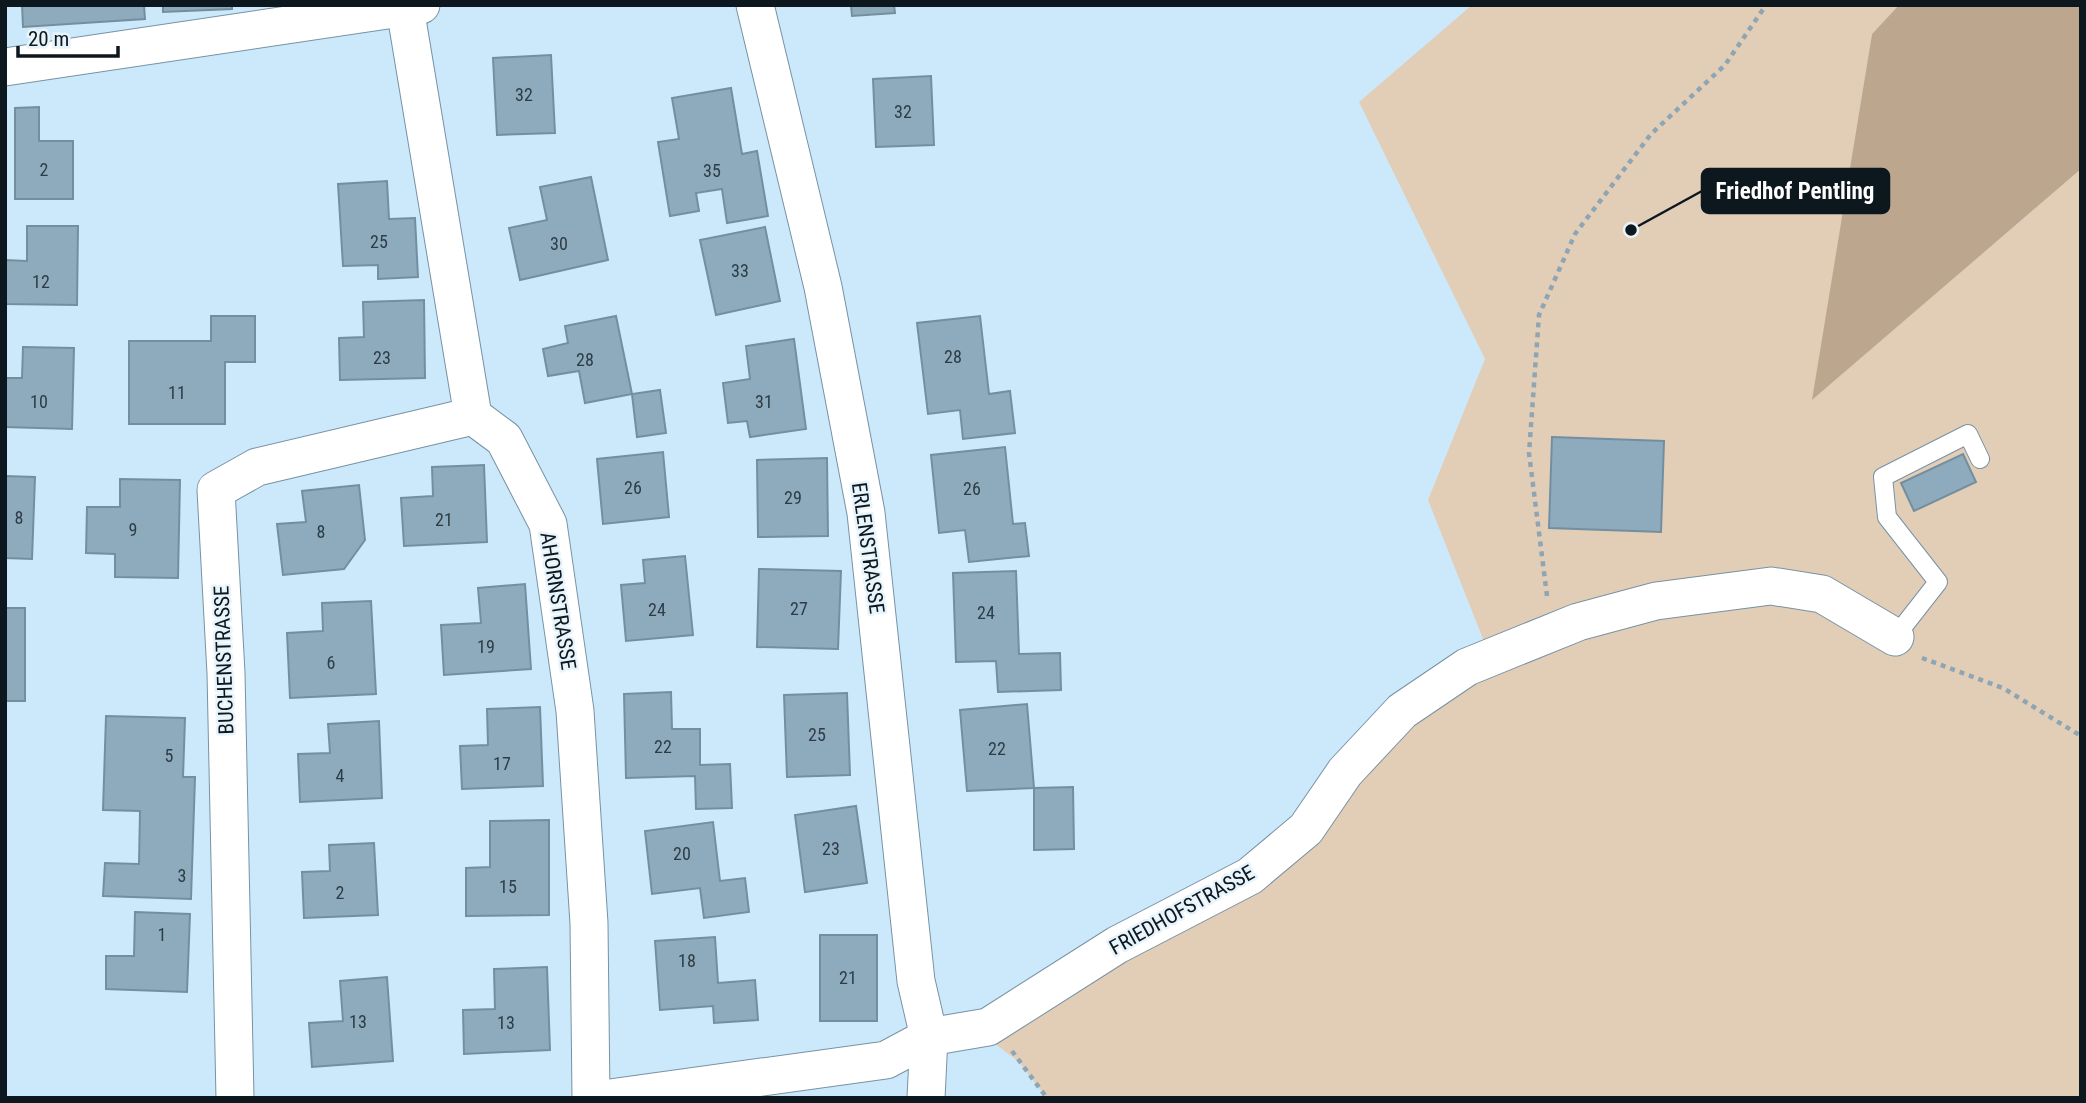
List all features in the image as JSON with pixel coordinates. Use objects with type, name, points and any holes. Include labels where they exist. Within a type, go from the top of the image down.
[{"type":"street","name":"ERLENSTRASSE","points":[[755,5],[823,287],[866,513],[916,981],[929,1038],[926,1098]]},
{"type":"street","points":[[5,67],[413,7],[472,415]]},
{"type":"street","name":"BUCHENSTRASSE","points":[[235,1098],[226,673],[216,489],[257,467],[472,415]]},
{"type":"street","name":"AHORNSTRASSE","points":[[472,415],[505,439],[548,524],[575,711],[589,923],[591,1098]]},
{"type":"street","name":"FRIEDHOFSTRASSE","points":[[610,1098],[886,1060],[929,1038],[988,1027],[1118,945],[1250,876],[1306,829],[1345,772],[1402,711],[1467,667],[1551,633],[1656,601],[1770,586],[1822,594],[1895,637]]},
{"type":"lane","points":[[1895,637],[1938,582],[1887,517],[1883,477],[1968,434],[1980,458]]},
{"type":"path","points":[[1551,633],[1529,453],[1539,314],[1575,234],[1650,134],[1725,65],[1766,5]]},
{"type":"path","points":[[1895,637],[1925,661],[2003,688],[2081,736]]},
{"type":"path","points":[[988,1027],[1016,1056],[1047,1098]]},
{"type":"shaded area","points":[[1472,5],[1899,5],[1872,34],[1813,399],[2081,169],[2081,1098],[1047,1098],[1018,1061],[983,1035],[1270,857],[1485,644],[1428,500],[1485,359],[1359,102]]},
{"type":"shaded area","points":[[1899,5],[2081,5],[2081,169],[1812,400],[1872,34]]},
{"type":"building","points":[[22,5],[144,5],[145,19],[23,27]]},
{"type":"building","points":[[163,5],[232,5],[232,9],[163,12]]},
{"type":"building","points":[[851,5],[894,5],[895,13],[852,16]]},
{"type":"building","points":[[551,55],[555,133],[497,135],[493,58]]},
{"type":"building","points":[[931,76],[934,145],[876,147],[873,79]]},
{"type":"building","points":[[731,88],[742,154],[757,151],[768,216],[727,223],[722,189],[696,193],[699,211],[670,216],[658,142],[679,139],[672,98]]},
{"type":"building","points":[[39,107],[39,141],[73,141],[73,199],[15,199],[15,108]]},
{"type":"building","points":[[591,177],[608,260],[520,280],[509,228],[547,220],[540,187]]},
{"type":"building","points":[[387,181],[389,219],[415,218],[418,277],[378,279],[378,265],[343,266],[338,184]]},
{"type":"building","points":[[27,226],[78,226],[77,305],[5,304],[5,260],[27,261]]},
{"type":"building","points":[[765,227],[780,301],[716,315],[700,240]]},
{"type":"building","points":[[424,300],[425,378],[340,380],[339,338],[364,337],[363,302]]},
{"type":"building","points":[[211,316],[255,316],[255,362],[225,362],[225,424],[129,424],[129,341],[211,341]]},
{"type":"building","points":[[616,316],[632,394],[585,403],[579,371],[548,376],[543,349],[568,343],[565,326]]},
{"type":"building","points":[[980,316],[989,394],[1010,391],[1015,433],[963,439],[960,410],[928,414],[917,323]]},
{"type":"building","points":[[794,339],[806,429],[750,437],[747,421],[728,423],[723,383],[750,379],[746,346]]},
{"type":"building","points":[[23,347],[74,348],[72,429],[5,427],[5,378],[22,378]]},
{"type":"building","points":[[660,390],[666,433],[637,437],[632,394]]},
{"type":"building","points":[[1552,437],[1664,441],[1661,532],[1549,528]]},
{"type":"building","points":[[1005,447],[1013,524],[1025,523],[1029,556],[969,562],[965,530],[939,533],[931,455]]},
{"type":"building","points":[[663,452],[669,517],[603,524],[597,459]]},
{"type":"building","points":[[1963,454],[1976,482],[1914,511],[1901,483]]},
{"type":"building","points":[[827,458],[828,536],[758,537],[757,460]]},
{"type":"building","points":[[484,465],[487,542],[404,546],[401,498],[433,496],[432,467]]},
{"type":"building","points":[[5,476],[35,477],[32,559],[5,558]]},
{"type":"building","points":[[120,479],[180,480],[178,578],[115,577],[115,554],[86,553],[87,507],[120,507]]},
{"type":"building","points":[[359,485],[365,540],[344,569],[283,575],[277,524],[306,522],[302,491]]},
{"type":"building","points":[[685,556],[693,635],[626,641],[621,585],[645,583],[643,560]]},
{"type":"building","points":[[759,569],[841,571],[838,649],[757,647]]},
{"type":"building","points":[[1016,571],[1019,654],[1060,653],[1061,690],[998,692],[996,661],[956,662],[953,573]]},
{"type":"building","points":[[525,584],[531,669],[444,675],[441,625],[481,623],[478,588]]},
{"type":"building","points":[[371,601],[376,694],[290,698],[287,633],[323,631],[322,603]]},
{"type":"building","points":[[5,608],[25,608],[25,701],[5,701]]},
{"type":"building","points":[[671,692],[672,729],[700,729],[700,765],[730,764],[732,808],[696,809],[695,776],[626,778],[624,694]]},
{"type":"building","points":[[847,693],[850,775],[787,777],[784,695]]},
{"type":"building","points":[[1027,704],[1034,788],[967,791],[960,710]]},
{"type":"building","points":[[540,707],[543,786],[462,789],[460,746],[488,745],[487,709]]},
{"type":"building","points":[[106,716],[185,718],[183,777],[195,777],[191,899],[103,896],[105,863],[139,864],[140,811],[103,810]]},
{"type":"building","points":[[379,721],[382,798],[300,802],[298,754],[330,753],[328,724]]},
{"type":"building","points":[[1073,787],[1074,849],[1034,850],[1034,788]]},
{"type":"building","points":[[856,806],[867,883],[805,892],[795,815]]},
{"type":"building","points":[[549,820],[549,915],[466,916],[466,868],[490,867],[490,821]]},
{"type":"building","points":[[713,822],[720,881],[745,878],[749,912],[704,918],[700,888],[652,894],[645,831]]},
{"type":"building","points":[[374,843],[378,915],[304,918],[302,872],[330,871],[329,845]]},
{"type":"building","points":[[135,912],[190,914],[187,992],[106,989],[106,956],[134,956]]},
{"type":"building","points":[[820,935],[877,935],[877,1021],[820,1021]]},
{"type":"building","points":[[715,937],[718,983],[755,980],[758,1020],[714,1023],[713,1006],[660,1010],[655,941]]},
{"type":"building","points":[[547,967],[550,1050],[464,1054],[463,1010],[495,1009],[494,969]]},
{"type":"building","points":[[387,977],[393,1061],[312,1067],[309,1023],[343,1021],[340,981]]},
{"type":"place","name":"Friedhof Pentling","points":[[1631,230]]}]
